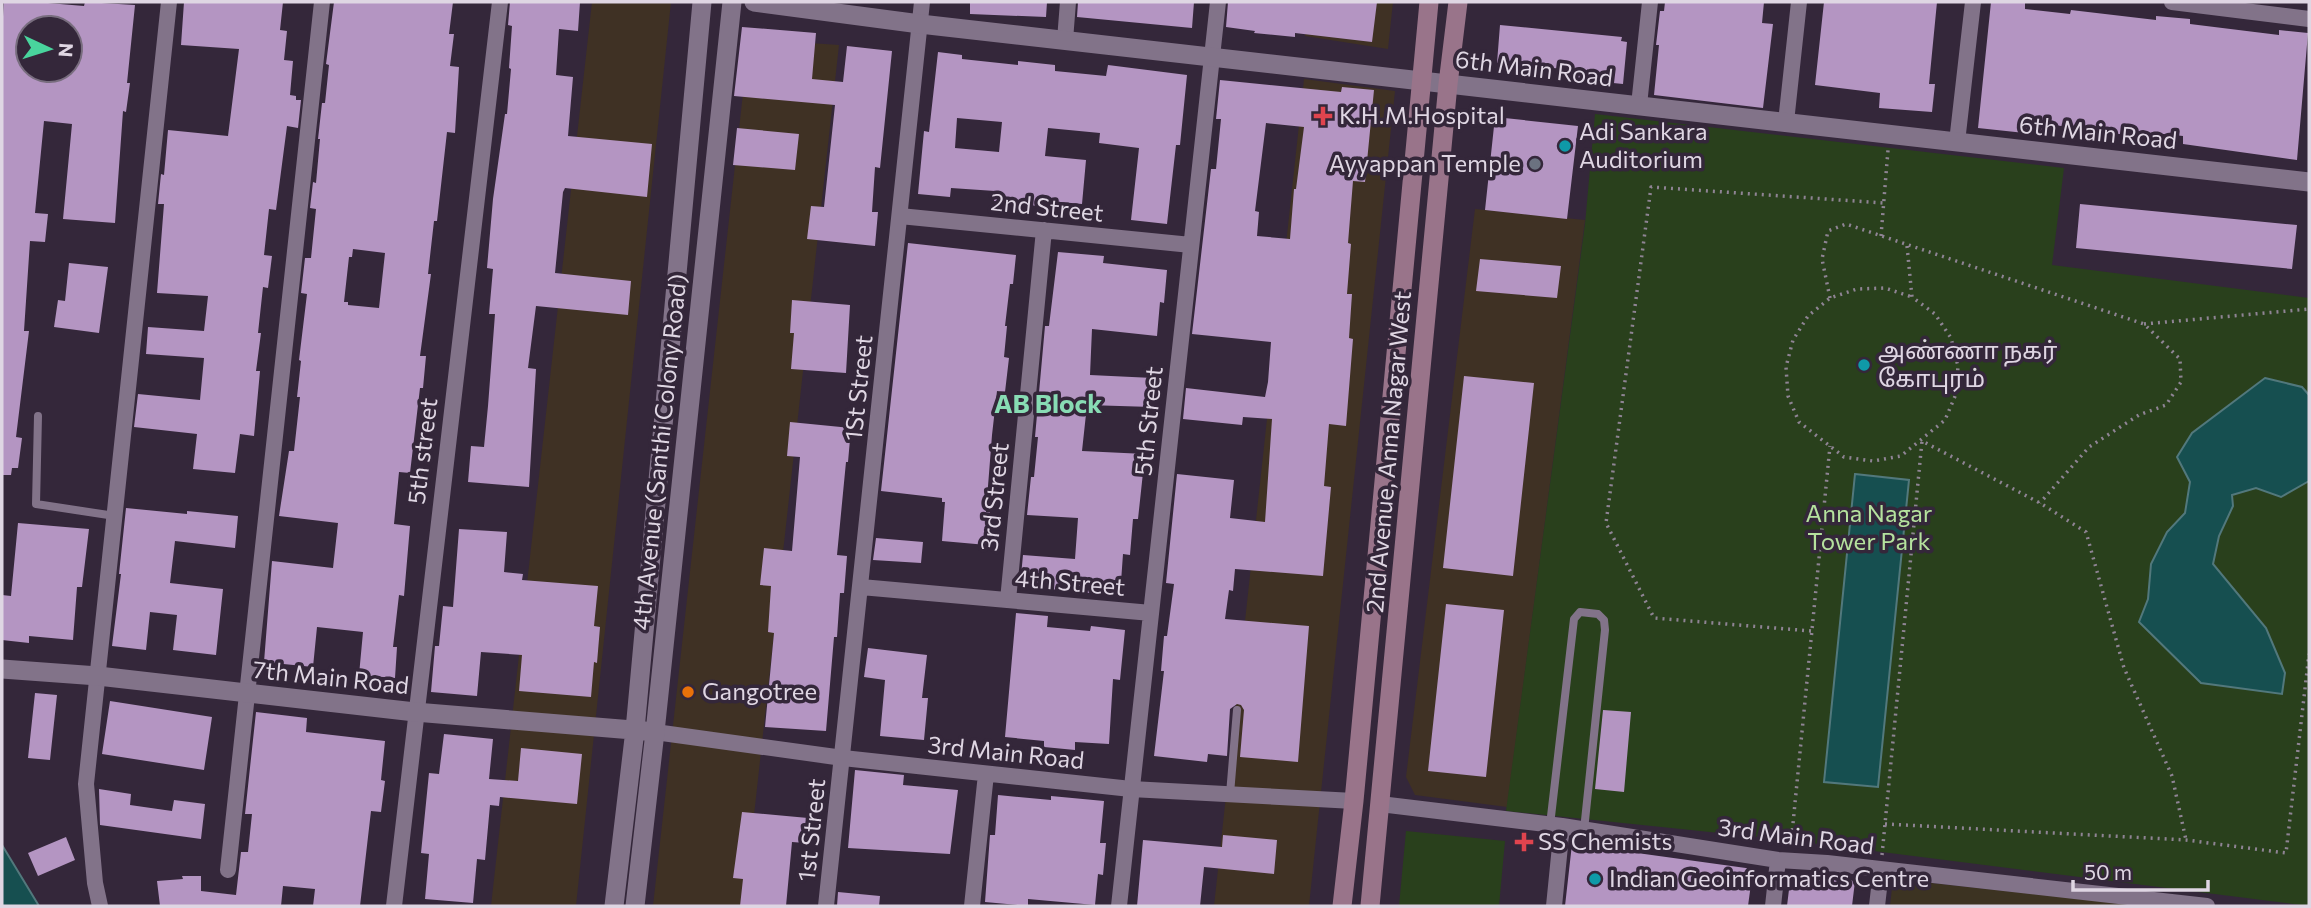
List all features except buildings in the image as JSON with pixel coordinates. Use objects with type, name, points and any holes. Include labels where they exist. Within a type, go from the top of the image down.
[{"type":"main road","name":"2nd Avenue, Anna Nagar West","points":[[1342,906],[1429,2]]},
{"type":"main road","name":"2nd Avenue, Anna Nagar West","points":[[1370,906],[1448,83],[1458,2]]},
{"type":"street","points":[[100,906],[95,883],[86,784],[169,2]]},
{"type":"street","points":[[228,870],[322,2]]},
{"type":"street","name":"5th street","points":[[394,906],[500,2]]},
{"type":"street","name":"4th Avenue (Santhi Colony Road)","points":[[614,906],[635,730],[702,2]]},
{"type":"street","name":"4th Avenue (Santhi Colony Road)","points":[[635,906],[732,2]]},
{"type":"street","name":"6th Main Road","points":[[754,2],[920,24],[2309,182]]},
{"type":"street","points":[[920,24],[922,2]]},
{"type":"street","points":[[1065,40],[1068,2]]},
{"type":"street","points":[[1211,57],[1218,2]]},
{"type":"street","points":[[1639,105],[1650,2]]},
{"type":"street","points":[[1786,122],[1799,2]]},
{"type":"street","points":[[1957,142],[1973,2]]},
{"type":"street","points":[[2172,2],[2309,19]]},
{"type":"street","name":"1St Street","points":[[843,758],[920,24]]},
{"type":"street","name":"5th Street","points":[[1131,789],[1211,57]]},
{"type":"street","name":"2nd Street","points":[[900,216],[1191,244]]},
{"type":"street","name":"3rd Street","points":[[1008,600],[1044,230]]},
{"type":"street","name":"4th Street","points":[[861,587],[1151,612]]},
{"type":"street","name":"7th Main Road","points":[[2,669],[98,676],[415,712],[655,732]]},
{"type":"street","name":"3rd Main Road","points":[[655,732],[843,758],[1131,789],[1354,801]]},
{"type":"street","name":"1st Street","points":[[826,906],[843,758]]},
{"type":"street","points":[[972,906],[986,774]]},
{"type":"street","points":[[1119,906],[1131,789]]},
{"type":"street","name":"3rd Main Road","points":[[1380,804],[1556,825],[1784,860],[2207,906]]},
{"type":"street","points":[[1554,906],[1556,825]]},
{"type":"street","points":[[1773,906],[1784,860]]},
{"type":"street","points":[[1877,906],[1881,871]]},
{"type":"lane","points":[[38,416],[36,504],[115,516]]},
{"type":"lane","points":[[1556,825],[1574,619],[1580,612],[1598,614],[1604,620],[1605,630],[1584,830]]},
{"type":"lane","points":[[1230,794],[1237,710]]},
{"type":"path","points":[[1881,236],[1889,134]]},
{"type":"path","points":[[1811,631],[1654,618],[1606,523],[1651,187],[1884,203]]},
{"type":"path","points":[[1830,298],[1822,259],[1828,231],[1846,224],[2144,324],[2309,309]]},
{"type":"path","points":[[1907,245],[1912,297]]},
{"type":"path","points":[[1885,288],[1912,297],[1935,314],[1951,338],[1958,366],[1956,394],[1945,420],[1901,456],[1873,461],[1844,457],[1799,422],[1788,396],[1786,367],[1793,340],[1808,316],[1830,298],[1857,289],[1885,288]]},
{"type":"path","points":[[2040,503],[2089,447],[2139,415],[2166,405],[2181,382],[2180,359],[2144,324]]},
{"type":"path","points":[[1922,441],[2040,503],[2086,533],[2124,668],[2172,776],[2186,840]]},
{"type":"path","points":[[1881,871],[1922,441]]},
{"type":"path","points":[[1784,860],[1829,446]]},
{"type":"path","points":[[1885,824],[2186,840],[2286,853],[2309,654]]},
{"type":"shaded area","points":[[592,2],[671,2],[576,906],[491,906]]},
{"type":"shaded area","points":[[1308,2],[1393,2],[1388,49],[1305,36]]},
{"type":"shaded area","points":[[749,39],[839,45],[744,906],[653,906]]},
{"type":"shaded area","points":[[1304,79],[1395,91],[1309,906],[1214,906]]},
{"type":"shaded area","points":[[1475,209],[1585,220],[1507,807],[1415,795],[1406,777]]},
{"type":"shaded area","points":[[2265,378],[2302,387],[2309,395],[2309,481],[2281,497],[2256,488],[2232,495],[2233,506],[2219,536],[2213,564],[2266,628],[2285,673],[2282,694],[2201,683],[2139,622],[2148,599],[2151,564],[2167,532],[2185,513],[2190,482],[2177,457],[2192,433]]},
{"type":"shaded area","points":[[1855,474],[1909,480],[1878,787],[1824,782]]},
{"type":"shaded area","points":[[2,845],[39,906],[2,906]]},
{"type":"shaded area","points":[[1893,879],[2147,906],[1890,906]]},
{"type":"green space","name":"Anna Nagar Tower Park","points":[[1595,114],[2064,168],[2052,265],[2309,298],[2309,906],[1787,840],[1506,811],[1585,224]]},
{"type":"green space","points":[[1406,831],[1505,841],[1499,906],[1399,906]]},
{"type":"place","name":"K.H.M.Hospital","points":[[1323,116]]},
{"type":"place","name":"Adi Sankara Auditorium","points":[[1565,146]]},
{"type":"place","name":"Ayyappan Temple","points":[[1535,164]]},
{"type":"place","name":"அண்ணா நகர் கோபுரம்","points":[[1864,365]]},
{"type":"place","name":"Gangotree","points":[[688,692]]},
{"type":"place","name":"SS Chemists","points":[[1524,842]]},
{"type":"place","name":"Indian Geoinformatics Centre","points":[[1595,879]]},
{"type":"district","name":"AB Block","points":[[1048,404]]}]
